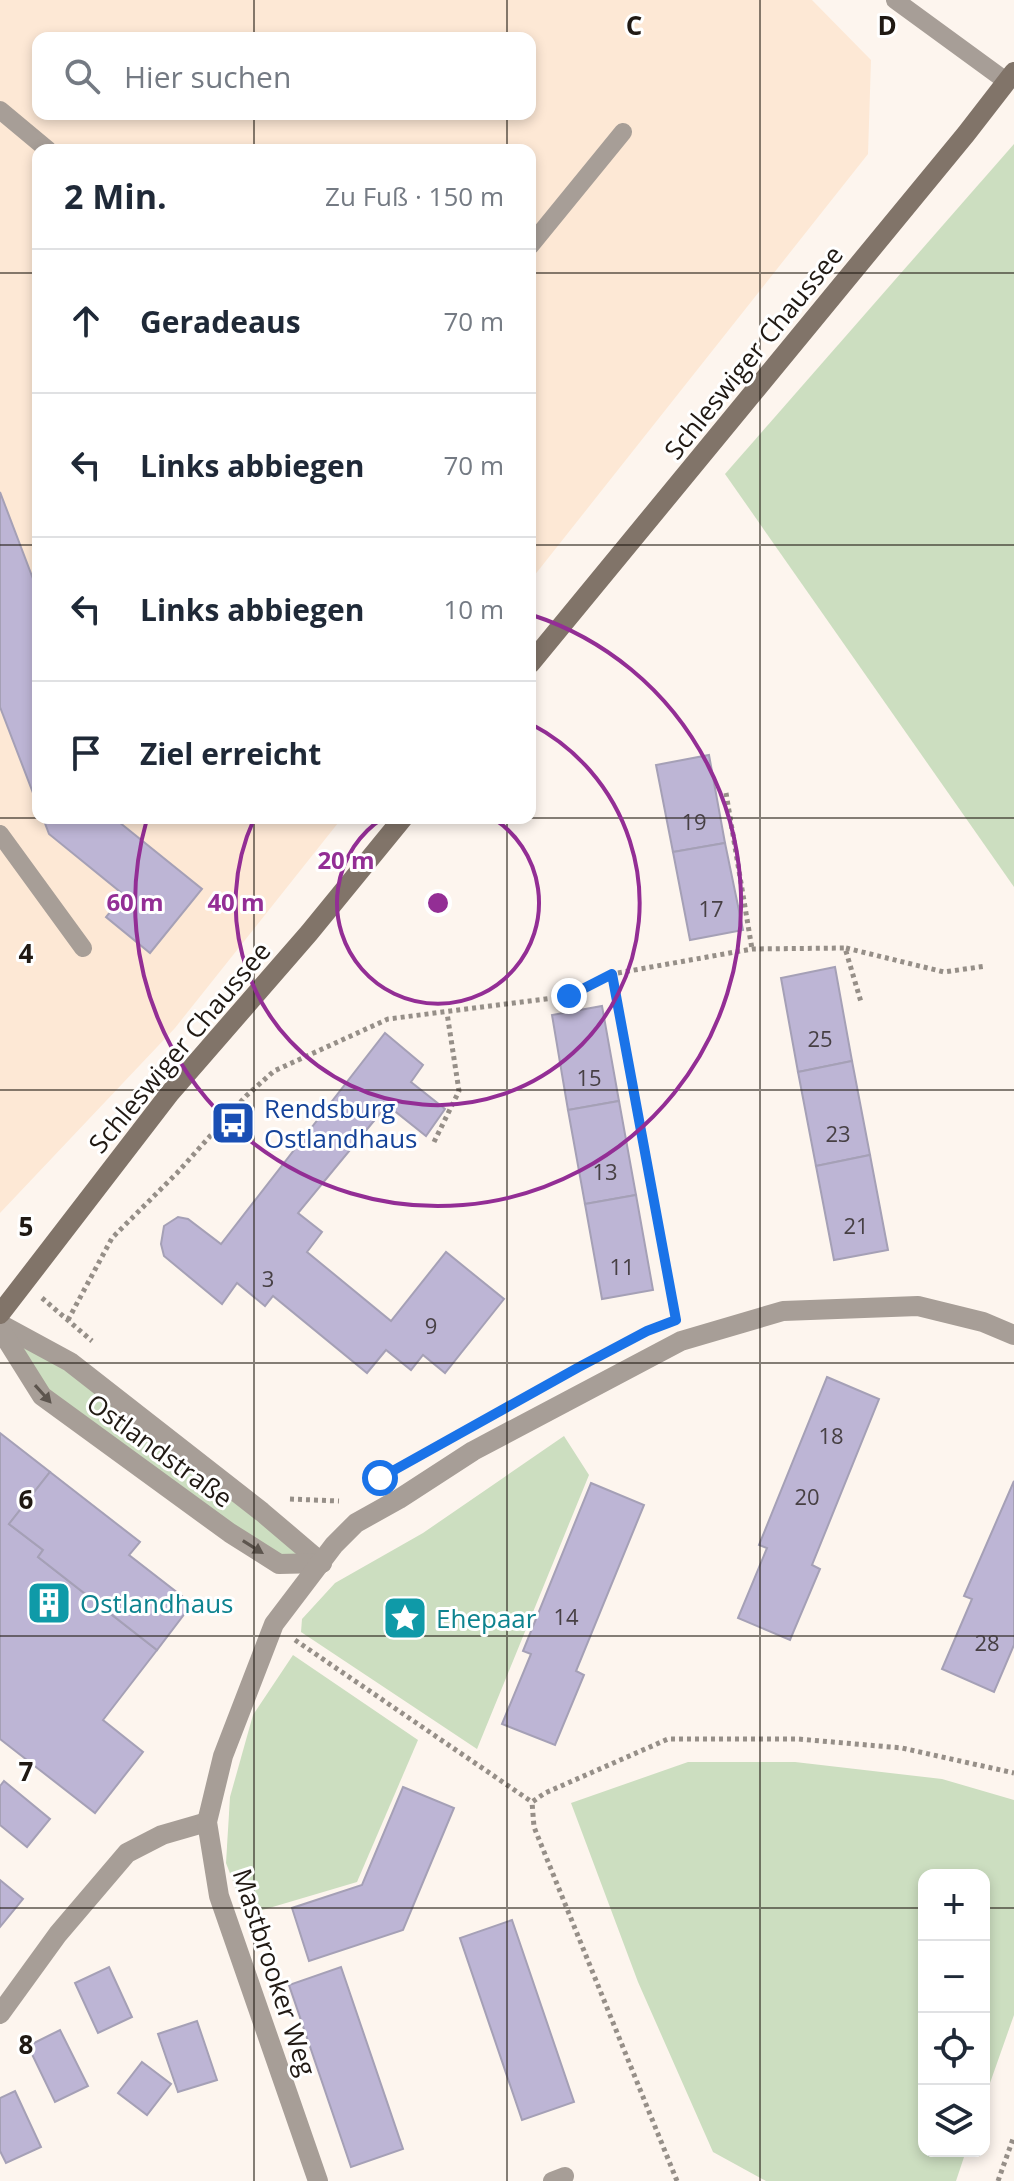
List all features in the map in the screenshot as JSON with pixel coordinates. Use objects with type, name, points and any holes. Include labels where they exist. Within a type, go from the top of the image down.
[{"type":"main road","name":"Schleswiger Chaussee","points":[[536,657],[966,134],[1010,76]]},
{"type":"main road","name":"Schleswiger Chaussee","points":[[0,1314],[170,1093],[309,933],[398,824]]},
{"type":"street","points":[[322,1563],[334,1545],[356,1523],[526,1420],[681,1341],[783,1311],[918,1306],[983,1322],[1014,1335]]},
{"type":"street","name":"Ostlandstraße","points":[[0,1327],[70,1362],[262,1512],[322,1563]]},
{"type":"street","name":"Ostlandstraße","points":[[0,1327],[42,1396],[230,1533],[279,1564],[322,1563]]},
{"type":"street","name":"Mastbrooker Weg","points":[[318,2181],[219,1896],[207,1822],[223,1756],[274,1624],[322,1563]]},
{"type":"street","points":[[0,2014],[58,1934],[127,1853],[162,1835],[207,1822]]},
{"type":"lane","points":[[895,0],[1010,76]]},
{"type":"lane","points":[[0,110],[41,144]]},
{"type":"lane","points":[[536,239],[623,132]]},
{"type":"lane","points":[[0,834],[83,948]]},
{"type":"path","points":[[726,793],[752,949]]},
{"type":"path","points":[[845,948],[861,1002]]},
{"type":"path","points":[[68,1320],[112,1238],[177,1173],[246,1096],[274,1071],[388,1019],[569,996],[612,974],[752,949],[845,948],[944,972],[986,966]]},
{"type":"path","points":[[612,974],[676,1320]]},
{"type":"path","points":[[434,1142],[459,1091],[447,1013]]},
{"type":"path","points":[[23,1282],[100,1348]]},
{"type":"path","points":[[281,1495],[294,1501],[339,1501],[353,1494]]},
{"type":"path","points":[[288,1634],[532,1802]]},
{"type":"path","points":[[532,1802],[545,1793],[668,1739],[798,1739],[902,1748],[1014,1773]]},
{"type":"path","points":[[532,1802],[534,1827],[677,2181]]},
{"type":"path","points":[[998,2181],[1014,2136]]},
{"type":"shaded area","points":[[0,0],[812,0],[871,60],[868,154],[536,573],[536,144],[32,144],[32,824],[337,824],[175,1028],[0,1213]]},
{"type":"green space","points":[[1014,144],[1014,887],[725,474]]},
{"type":"green space","points":[[0,1329],[70,1362],[322,1563],[276,1562],[46,1399]]},
{"type":"green space","points":[[564,1436],[589,1475],[477,1749],[301,1632],[302,1619],[335,1583],[423,1533]]},
{"type":"green space","points":[[293,1655],[418,1740],[357,1882],[246,1915],[226,1863],[230,1797],[253,1715]]},
{"type":"green space","points":[[688,1762],[795,1762],[942,1779],[1014,1800],[1014,2015],[990,2083],[990,1869],[918,1869],[918,2157],[964,2157],[956,2181],[766,2181],[713,2152],[638,1982],[571,1803]]},
{"type":"building","points":[[0,492],[32,576],[32,790],[0,707]]},
{"type":"building","points":[[709,755],[725,843],[673,852],[656,765]]},
{"type":"building","points":[[45,824],[121,824],[202,889],[150,953],[106,917],[124,895],[49,834]]},
{"type":"building","points":[[725,843],[743,930],[690,940],[673,852]]},
{"type":"building","points":[[835,967],[852,1061],[798,1072],[781,978]]},
{"type":"building","points":[[602,1006],[619,1101],[568,1110],[552,1015]]},
{"type":"building","points":[[385,1033],[423,1065],[411,1082],[445,1109],[426,1136],[387,1105],[298,1213],[322,1232],[307,1252],[391,1321],[446,1252],[504,1299],[445,1373],[423,1355],[411,1370],[386,1350],[367,1373],[273,1296],[265,1306],[237,1283],[222,1304],[164,1256],[161,1244],[164,1226],[178,1217],[188,1219],[221,1244]]},
{"type":"building","points":[[852,1061],[870,1155],[816,1166],[798,1072]]},
{"type":"building","points":[[619,1101],[636,1195],[585,1204],[568,1110]]},
{"type":"building","points":[[870,1155],[888,1250],[834,1260],[816,1166]]},
{"type":"building","points":[[636,1195],[653,1290],[602,1299],[585,1204]]},
{"type":"building","points":[[827,1377],[879,1399],[812,1565],[820,1569],[790,1640],[738,1618],[767,1548],[759,1545]]},
{"type":"building","name":"Ostlandhaus","points":[[0,1433],[50,1472],[9,1524],[43,1550],[38,1557],[157,1650],[103,1720],[143,1752],[95,1813],[0,1739]]},
{"type":"building","points":[[50,1472],[140,1542],[129,1555],[192,1604],[157,1650],[38,1557],[43,1550],[9,1524]]},
{"type":"building","points":[[1014,1481],[1014,1645],[994,1692],[942,1669],[972,1599],[964,1596]]},
{"type":"building","points":[[591,1483],[644,1505],[576,1671],[584,1675],[555,1745],[502,1724],[531,1654],[523,1651]]},
{"type":"building","points":[[4,1781],[50,1819],[27,1847],[0,1825],[0,1786]]},
{"type":"building","points":[[403,1787],[454,1808],[403,1930],[309,1961],[292,1908],[362,1885]]},
{"type":"building","points":[[0,1880],[23,1899],[0,1927]]},
{"type":"building","points":[[512,1920],[574,2102],[522,2120],[460,1938]]},
{"type":"building","points":[[109,1967],[132,2017],[98,2033],[75,1983]]},
{"type":"building","points":[[341,1967],[403,2149],[351,2167],[289,1985]]},
{"type":"building","points":[[197,2021],[217,2080],[178,2092],[158,2034]]},
{"type":"building","points":[[60,2030],[88,2086],[55,2102],[28,2046]]},
{"type":"building","points":[[142,2062],[171,2084],[147,2115],[118,2093]]},
{"type":"building","points":[[15,2091],[41,2147],[6,2163],[0,2151],[0,2098]]},
{"type":"place","name":"Rendsburg Ostlandhaus","points":[[233,1123]]},
{"type":"place","name":"Ostlandhaus","points":[[49,1603]]},
{"type":"place","name":"Ehepaar","points":[[405,1618]]},
{"type":"route","points":[[380,1478],[579,1367],[647,1331],[676,1320],[612,974],[569,996]]}]
